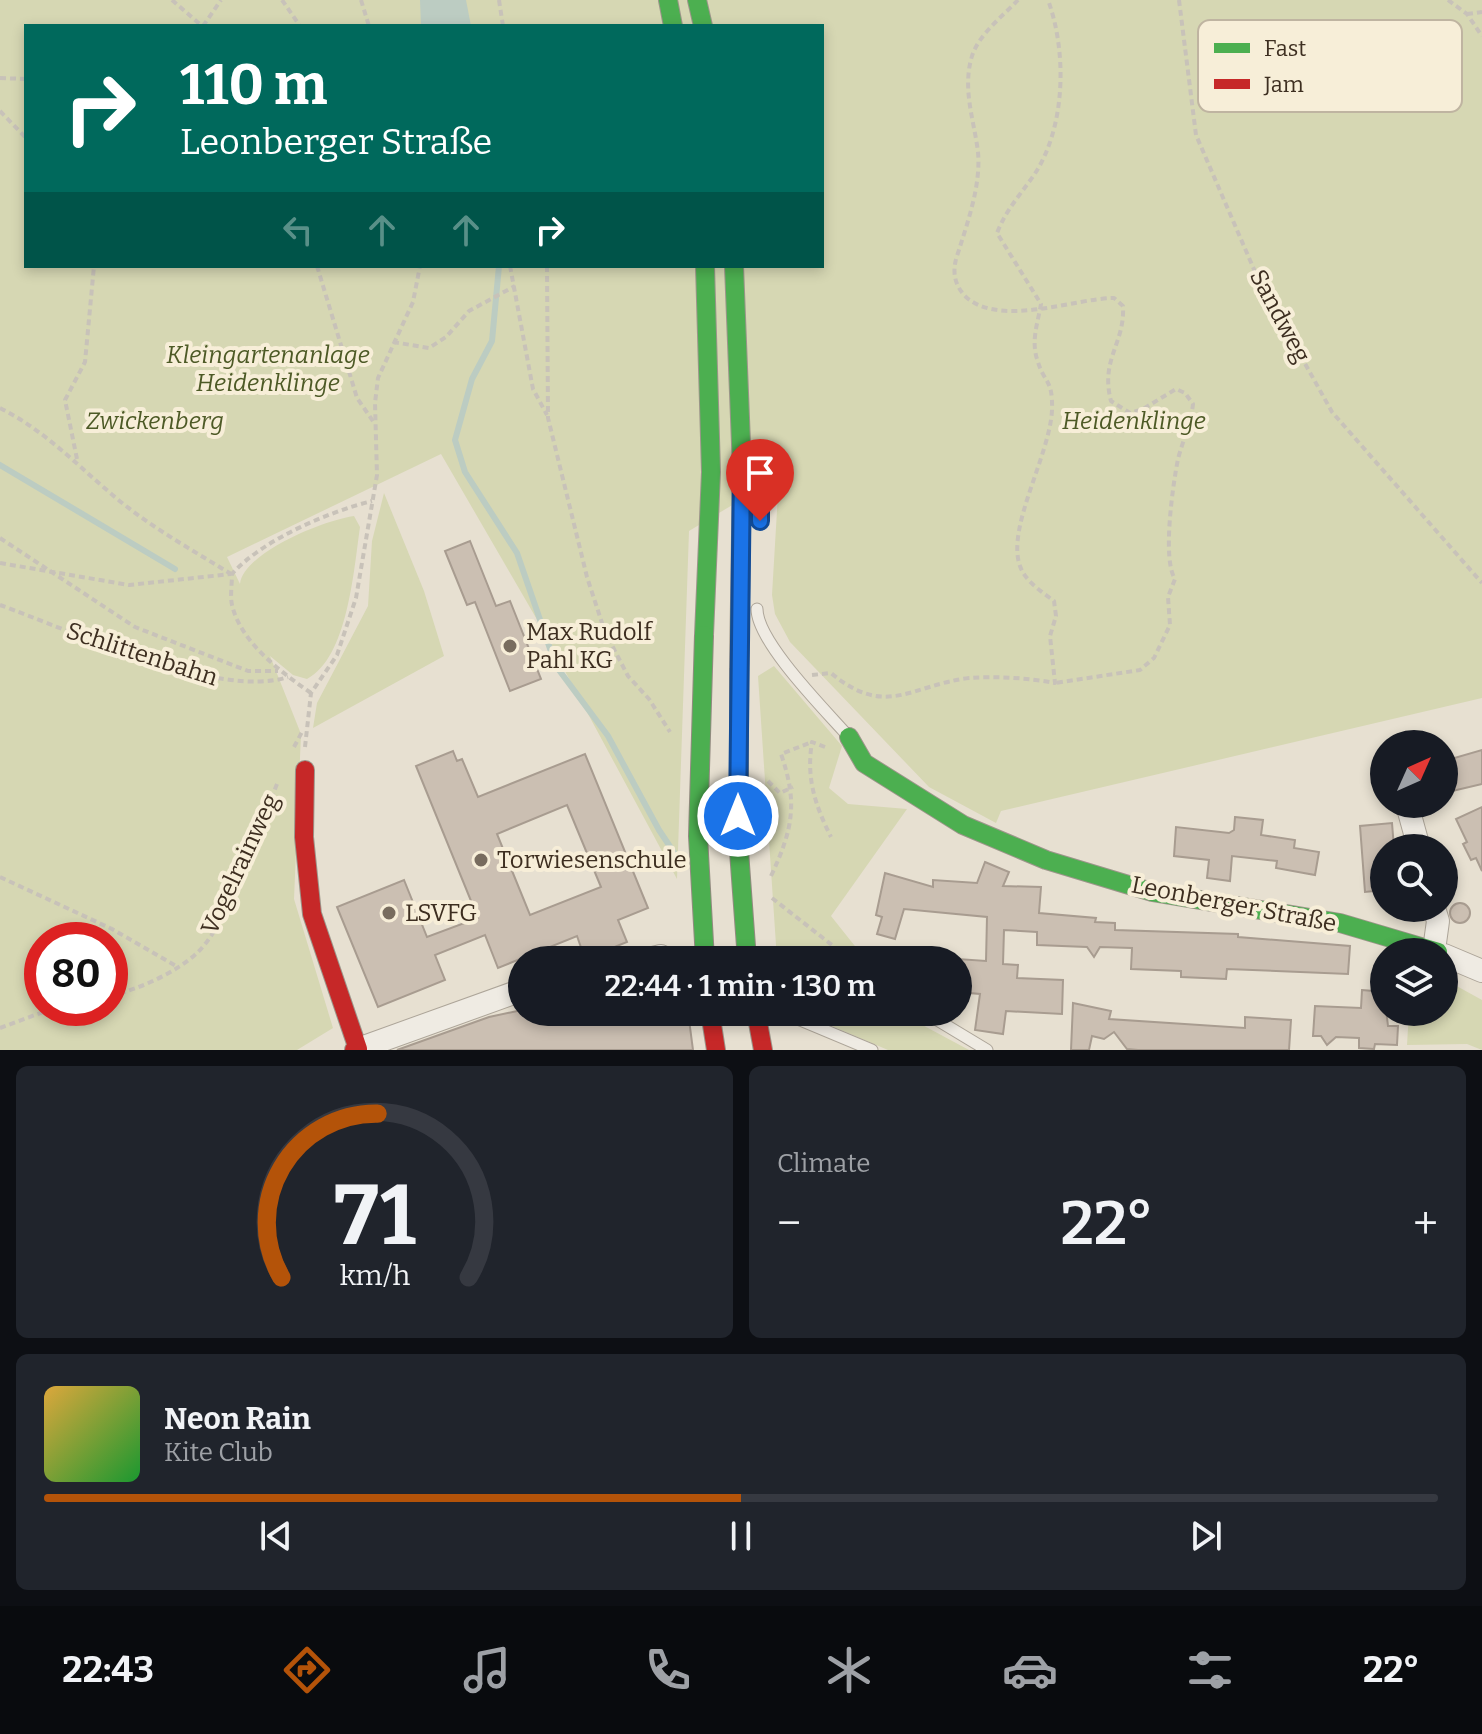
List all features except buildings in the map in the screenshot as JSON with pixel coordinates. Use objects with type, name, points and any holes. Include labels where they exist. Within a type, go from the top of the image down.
[{"type":"main road","points":[[668,0],[673,24]]},
{"type":"main road","points":[[697,0],[703,24]]},
{"type":"main road","points":[[704,946],[698,836],[711,472],[705,268]]},
{"type":"main road","points":[[734,268],[746,474],[739,668],[739,846],[746,946]]},
{"type":"main road","name":"Leonberger Straße","points":[[849,737],[864,763],[963,825],[1046,860],[1152,892],[1340,923],[1391,938]]},
{"type":"main road","points":[[305,770],[304,837],[312,914],[356,1049]]},
{"type":"main road","points":[[712,1026],[716,1050]]},
{"type":"main road","points":[[759,1026],[763,1050]]},
{"type":"street","name":"Leonberger Straße","points":[[1458,960],[1482,971]]},
{"type":"street","points":[[356,1049],[508,995]]},
{"type":"lane","name":"Leonberger Straße","points":[[758,601],[757,617],[778,654],[849,737]]},
{"type":"lane","points":[[815,1026],[872,1050]]},
{"type":"lane","points":[[947,1026],[987,1050]]},
{"type":"path","points":[[172,0],[200,24]]},
{"type":"path","points":[[203,24],[221,0]]},
{"type":"path","points":[[282,0],[299,24]]},
{"type":"path","points":[[361,0],[368,24]]},
{"type":"path","points":[[499,0],[503,24]]},
{"type":"path","points":[[801,682],[812,675],[831,673],[849,688],[891,697],[973,678],[1055,683],[1140,670],[1154,658],[1170,625],[1168,597],[1175,579],[1169,569],[1169,535],[1178,461],[1193,404],[1185,393],[1176,389],[1143,409],[1130,413],[1111,401],[1105,373],[1124,322],[1123,306],[1114,298],[1090,298],[1040,312],[983,305],[968,298],[955,283],[953,266],[978,170],[968,74],[973,52],[1018,0]]},
{"type":"path","points":[[1048,0],[1058,26],[1062,61],[1054,121],[1035,174],[1018,194],[997,233],[1036,293],[1040,312],[1035,326],[1037,359],[1052,386],[1052,415],[1045,450],[1017,535],[1020,566],[1036,588],[1054,601],[1056,616],[1050,636],[1055,683]]},
{"type":"path","name":"Sandweg","points":[[1179,0],[1196,135],[1259,281],[1332,412],[1482,583]]},
{"type":"path","points":[[1448,0],[1467,14],[1482,36]]},
{"type":"path","points":[[1467,14],[1482,12]]},
{"type":"path","points":[[0,78],[24,79]]},
{"type":"path","points":[[0,111],[24,136]]},
{"type":"path","points":[[78,461],[65,400],[85,362],[94,268]]},
{"type":"path","points":[[318,268],[357,398],[376,424]]},
{"type":"path","points":[[305,770],[304,729],[311,693],[337,655],[348,628],[377,475],[378,378],[413,302],[420,268]]},
{"type":"path","points":[[510,268],[533,389],[548,418]]},
{"type":"path","points":[[547,268],[548,418],[587,577],[605,632],[628,676],[649,699],[674,739]]},
{"type":"path","points":[[393,342],[429,348],[446,337],[469,311],[515,286]]},
{"type":"path","points":[[0,408],[23,420],[78,461],[108,491],[165,534],[232,574]]},
{"type":"path","points":[[311,693],[278,671],[245,632],[232,605],[232,574],[244,560],[289,535],[341,509],[372,501]]},
{"type":"path","points":[[0,538],[135,627],[248,671],[278,671]]},
{"type":"path","points":[[0,563],[129,585],[232,574]]},
{"type":"path","name":"Schlittenbahn","points":[[0,605],[195,675],[230,683],[288,677]]},
{"type":"path","points":[[292,751],[304,729]]},
{"type":"path","points":[[781,855],[792,812],[793,787],[781,754],[812,742],[864,763]]},
{"type":"path","points":[[812,742],[809,761],[815,806],[831,837]]},
{"type":"path","points":[[765,769],[767,781],[780,793],[793,787]]},
{"type":"path","name":"Vogelrainweg","points":[[128,990],[153,982],[198,952],[216,924],[281,775]]},
{"type":"path","points":[[1,878],[112,929],[176,966]]},
{"type":"path","points":[[764,891],[833,946]]},
{"type":"path","points":[[0,1028],[24,1019]]},
{"type":"green space","name":"Heidenklinge","points":[[0,0],[1482,0],[1482,698],[1001,811],[996,823],[929,787],[790,642],[775,614],[772,595],[779,477],[689,531],[677,879],[539,623],[441,454],[227,557],[240,584],[255,561],[287,540],[324,524],[354,516],[360,527],[347,610],[332,652],[321,668],[307,679],[293,675],[270,656],[301,734],[294,899],[333,1028],[297,1050],[0,1050]]},
{"type":"green space","points":[[384,493],[424,591],[444,656],[313,728],[317,703],[368,606],[372,541]]},
{"type":"green space","points":[[774,666],[842,746],[829,788],[848,804],[907,809],[831,916],[855,946],[776,946],[758,676]]},
{"type":"green space","points":[[1458,987],[1482,1000],[1482,1050],[1467,1044],[1407,1045],[1408,1026],[1458,1026]]},
{"type":"green space","points":[[832,1026],[924,1026],[969,1050],[888,1050]]},
{"type":"shaded area","points":[[420,0],[466,0],[471,24],[421,24]]},
{"type":"waterway","name":"Heidenklinge","points":[[499,268],[492,341],[472,379],[455,440],[465,472],[517,553],[556,666],[608,736],[659,830],[683,866]]},
{"type":"waterway","points":[[0,465],[175,569]]},
{"type":"traffic: fast","points":[[668,0],[673,24]]},
{"type":"traffic: fast","points":[[697,0],[703,24]]},
{"type":"traffic: fast","points":[[704,635],[711,472],[705,268]]},
{"type":"traffic: fast","points":[[734,268],[742,469],[739,668]]},
{"type":"traffic: fast","points":[[704,635],[698,836],[704,946]]},
{"type":"traffic: fast","points":[[739,668],[739,851],[746,946]]},
{"type":"traffic: fast","points":[[849,737],[864,763],[963,825],[1046,860],[1152,892],[1340,923],[1391,938]]},
{"type":"traffic: jam","points":[[305,770],[304,837],[312,914],[358,1049],[354,1050]]},
{"type":"traffic: jam","points":[[712,1026],[716,1050]]},
{"type":"traffic: jam","points":[[759,1026],[763,1050]]},
{"type":"place","name":"Max Rudolf Pahl KG","points":[[510,646]]},
{"type":"place","name":"Torwiesenschule","points":[[481,860]]},
{"type":"place","name":"LSVFG","points":[[389,913]]},
{"type":"route","points":[[738,816],[742,469],[760,489],[760,521]]},
{"type":"park label","name":"Kleingartenanlage Heidenklinge","points":[[268,369]]},
{"type":"park label","name":"Zwickenberg","points":[[155,421]]}]
